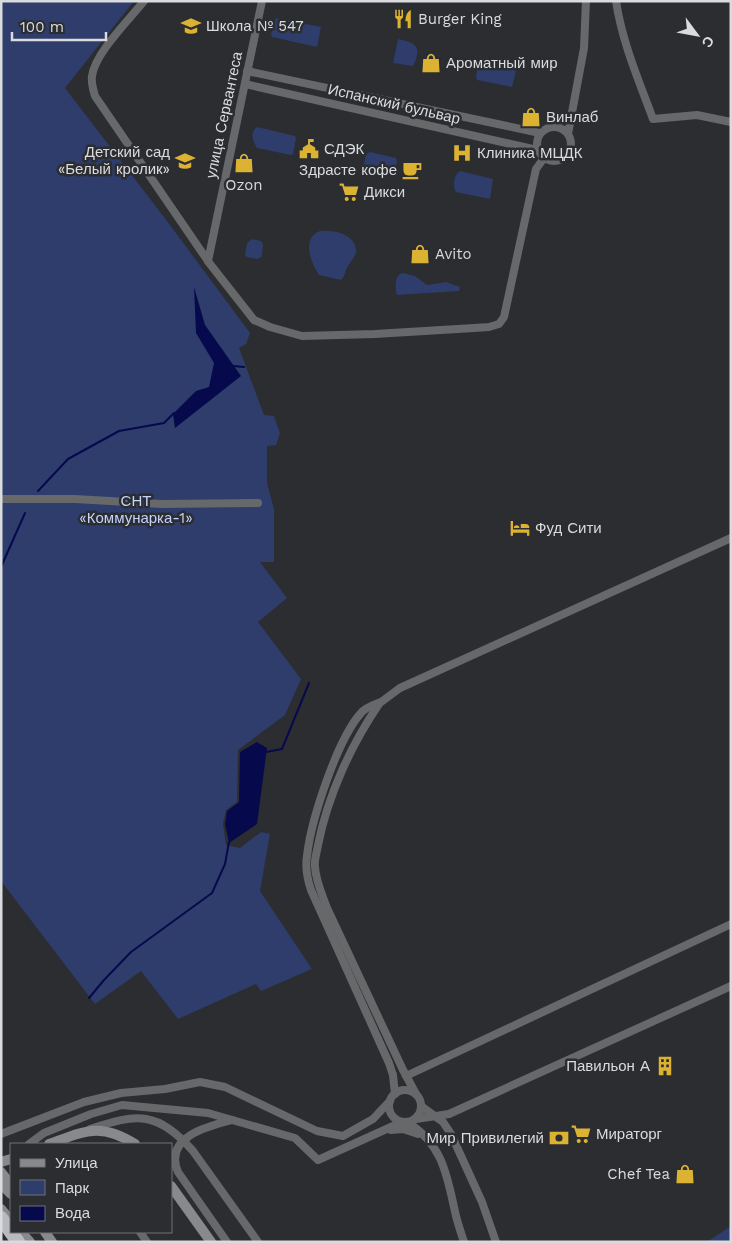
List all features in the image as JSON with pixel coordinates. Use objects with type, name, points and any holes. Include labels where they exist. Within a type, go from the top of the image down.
[{"type":"highway","points":[[1,1218],[10,1231]]},
{"type":"street","points":[[144,1],[100,54],[95,65],[92,86],[99,105],[208,261],[254,320],[270,327],[299,335],[374,334],[494,327],[499,324],[504,316],[536,170],[544,158]]},
{"type":"street","name":"улица Сервантеса","points":[[208,261],[262,1]]},
{"type":"street","points":[[568,134],[560,127],[549,127],[540,133],[536,144],[537,150],[544,158],[555,162],[566,156],[571,146],[568,134],[584,48],[586,1]]},
{"type":"street","points":[[616,1],[619,20],[629,52],[653,119],[696,115],[731,122]]},
{"type":"street","name":"Испанский бульвар","points":[[247,71],[540,133]]},
{"type":"street","name":"Испанский бульвар","points":[[244,84],[537,150]]},
{"type":"street","points":[[197,245],[205,248],[210,244]]},
{"type":"street","points":[[1,499],[75,499],[162,504],[258,503]]},
{"type":"street","points":[[395,1094],[393,1075],[389,1063],[311,890],[306,874],[306,857],[312,828],[336,757],[355,720],[363,710],[380,702],[400,688],[683,558],[731,538]]},
{"type":"street","points":[[380,702],[362,728],[333,792],[320,832],[314,866],[317,883],[327,908],[406,1076],[419,1098],[421,1106],[416,1119]]},
{"type":"street","points":[[406,1076],[731,924]]},
{"type":"street","points":[[30,1143],[44,1133],[90,1114],[122,1105],[208,1112],[294,1138],[318,1160],[405,1122],[449,1114],[731,986]]},
{"type":"street","points":[[1,1134],[84,1102],[120,1093],[165,1089],[200,1082],[225,1087],[317,1131],[343,1136],[373,1119],[395,1094],[404,1090],[416,1094]]},
{"type":"street","points":[[390,1101],[391,1115],[398,1121],[405,1122],[416,1128],[433,1144],[449,1182],[464,1242]]},
{"type":"street","points":[[421,1106],[443,1122],[451,1134],[482,1202],[496,1242]]},
{"type":"street","points":[[52,1143],[118,1120],[133,1118],[154,1121],[164,1125],[184,1141],[214,1179],[258,1242]]},
{"type":"street","points":[[227,1242],[178,1172],[176,1157],[179,1147],[185,1139],[196,1131],[232,1120]]},
{"type":"street","points":[[379,1133],[403,1129],[419,1134],[433,1144]]},
{"type":"street","points":[[82,1132],[92,1130],[103,1131],[126,1138],[134,1143]]},
{"type":"street","points":[[172,1168],[178,1172]]},
{"type":"street","points":[[1,1172],[10,1184]]},
{"type":"street","points":[[1,1184],[10,1193]]},
{"type":"street","points":[[172,1187],[211,1242]]},
{"type":"street","points":[[1,1209],[10,1220]]},
{"type":"green space","name":"СНТ «Коммунарка-1»","points":[[1,1],[134,1],[65,88],[250,333],[246,344],[239,348],[264,415],[274,416],[280,433],[276,445],[267,446],[267,483],[274,509],[274,562],[260,562],[287,598],[258,622],[301,679],[285,715],[238,750],[237,802],[226,810],[223,824],[226,845],[240,848],[261,832],[270,834],[260,891],[312,969],[261,991],[256,984],[178,1019],[141,971],[95,1004],[1,881]]},
{"type":"green space","points":[[276,18],[321,27],[317,47],[272,37]]},
{"type":"green space","points":[[398,39],[410,42],[416,47],[417,54],[413,66],[393,63]]},
{"type":"green space","points":[[481,61],[514,68],[516,71],[512,87],[477,80],[478,63]]},
{"type":"green space","points":[[257,127],[295,136],[293,154],[257,148],[252,134]]},
{"type":"green space","points":[[370,152],[396,158],[395,173],[389,175],[364,168],[366,154]]},
{"type":"green space","points":[[460,171],[493,179],[490,199],[456,192],[454,180]]},
{"type":"green space","points":[[320,231],[342,234],[351,239],[354,244],[356,253],[341,280],[319,275],[313,264],[309,245],[314,234]]},
{"type":"green space","points":[[252,239],[261,241],[263,244],[262,256],[258,259],[245,255],[247,243]]},
{"type":"green space","points":[[403,273],[415,276],[427,285],[446,282],[460,287],[459,291],[397,295],[397,279]]},
{"type":"green space","points":[[731,1226],[731,1242],[707,1242]]},
{"type":"water","points":[[194,287],[205,325],[241,376],[175,428],[173,414],[196,391],[209,387],[214,363],[196,333]]},
{"type":"water","points":[[257,742],[267,748],[257,824],[229,843],[225,824],[227,811],[239,802],[240,752]]},
{"type":"waterway","points":[[234,366],[244,367]]},
{"type":"waterway","points":[[38,491],[68,459],[119,431],[164,423],[174,413]]},
{"type":"waterway","points":[[1,567],[25,513]]},
{"type":"waterway","points":[[266,752],[282,749],[309,683]]},
{"type":"waterway","points":[[89,998],[131,952],[212,893],[225,864],[229,842]]},
{"type":"place","name":"Burger King","points":[[403,19]]},
{"type":"place","name":"Школа № 547","points":[[191,26]]},
{"type":"place","name":"Ароматный мир","points":[[431,63]]},
{"type":"place","name":"Винлаб","points":[[531,117]]},
{"type":"place","name":"СДЭК","points":[[309,149]]},
{"type":"place","name":"Клиника МЦДК","points":[[462,153]]},
{"type":"place","name":"Детский сад «Белый кролик»","points":[[185,161]]},
{"type":"place","name":"Ozon","points":[[244,163]]},
{"type":"place","name":"Здрасте кофе","points":[[412,170]]},
{"type":"place","name":"Дикси","points":[[349,192]]},
{"type":"place","name":"Avito","points":[[420,254]]},
{"type":"place","name":"Фуд Сити","points":[[520,528]]},
{"type":"place","name":"Павильон А","points":[[665,1066]]},
{"type":"place","name":"Мираторг","points":[[581,1134]]},
{"type":"place","name":"Мир Привилегий","points":[[559,1138]]},
{"type":"place","name":"Chef Tea","points":[[685,1174]]}]
